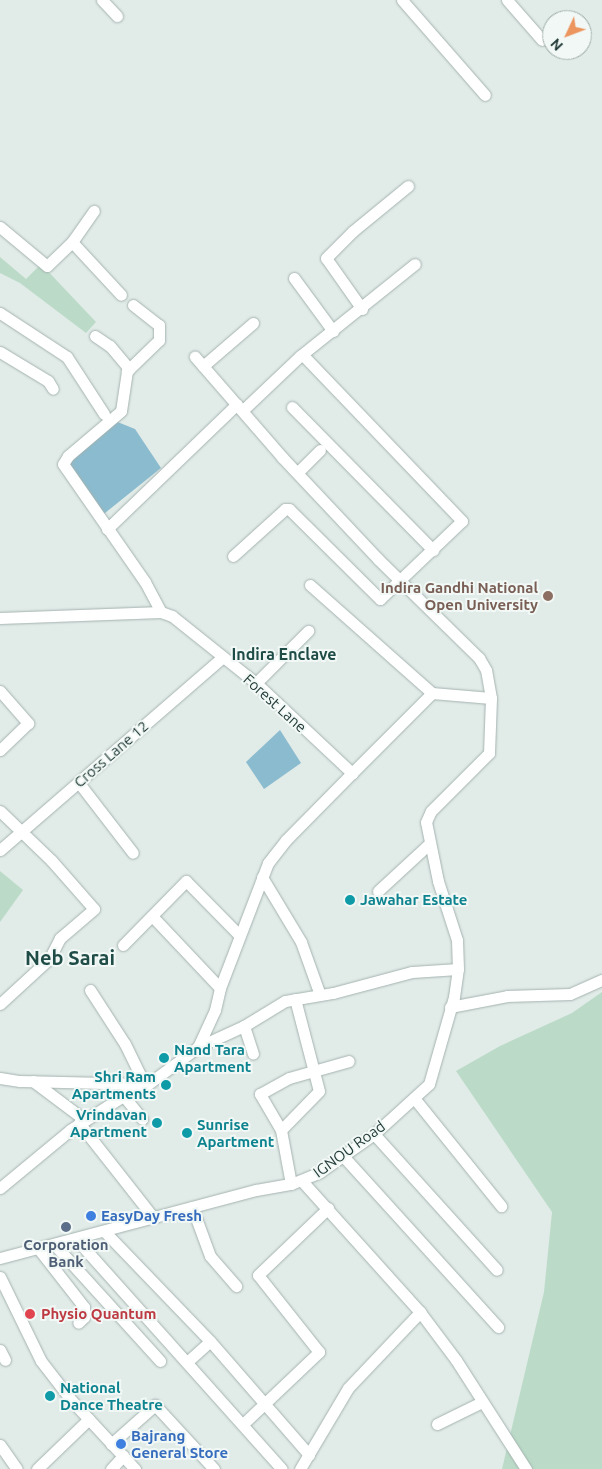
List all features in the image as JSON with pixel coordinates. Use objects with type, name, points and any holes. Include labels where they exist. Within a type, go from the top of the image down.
[{"type":"street","points":[[102,0],[117,16]]},
{"type":"street","points":[[402,0],[485,95]]},
{"type":"street","points":[[507,0],[542,40]]},
{"type":"street","points":[[362,308],[326,258],[353,231],[408,186]]},
{"type":"street","points":[[0,227],[45,266],[72,242],[94,211]]},
{"type":"street","points":[[72,242],[121,295]]},
{"type":"street","points":[[107,529],[240,407],[415,264]]},
{"type":"street","points":[[294,278],[333,331]]},
{"type":"street","points":[[0,618],[161,612],[145,582],[63,464],[68,456],[121,411],[125,378],[129,369],[156,345],[161,328],[133,305]]},
{"type":"street","points":[[0,313],[67,357],[104,414]]},
{"type":"street","name":"IGNOU Road","points":[[0,1258],[77,1240],[192,1207],[296,1183],[343,1156],[374,1134],[429,1084],[450,1007],[458,969],[453,923],[428,844],[428,814],[489,753],[491,698],[486,670],[480,658],[298,472],[199,361],[253,323]]},
{"type":"street","points":[[95,336],[110,346],[129,369]]},
{"type":"street","points":[[0,352],[48,381],[54,388]]},
{"type":"street","points":[[233,556],[287,508],[380,599],[462,521],[302,355]]},
{"type":"street","points":[[292,408],[433,550]]},
{"type":"street","points":[[298,472],[320,450]]},
{"type":"street","points":[[310,585],[432,693],[491,698]]},
{"type":"street","name":"Forest Lane","points":[[161,612],[176,618],[222,658],[256,684],[352,774]]},
{"type":"street","points":[[256,684],[308,632]]},
{"type":"street","name":"Cross Lane 12","points":[[0,850],[222,658]]},
{"type":"street","points":[[0,691],[28,723],[0,750]]},
{"type":"street","points":[[198,1048],[215,1010],[220,988],[239,935],[262,877],[274,854],[432,693]]},
{"type":"street","points":[[79,783],[133,853]]},
{"type":"street","points":[[0,811],[51,860],[94,909],[60,938],[50,958],[0,1004]]},
{"type":"street","points":[[378,891],[428,844]]},
{"type":"street","points":[[262,877],[302,942],[320,995]]},
{"type":"street","points":[[123,945],[186,881],[239,935]]},
{"type":"street","points":[[152,916],[220,988]]},
{"type":"street","points":[[0,1188],[82,1122],[122,1094],[152,1082],[198,1048],[244,1026],[274,1006],[295,999],[320,995],[412,972],[458,969]]},
{"type":"street","points":[[450,1007],[507,996],[570,994],[602,980]]},
{"type":"street","points":[[90,990],[125,1044],[144,1084]]},
{"type":"street","points":[[281,1130],[319,1091],[295,999]]},
{"type":"street","points":[[244,1026],[253,1054]]},
{"type":"street","points":[[348,1062],[314,1073],[289,1078],[260,1094],[281,1130],[296,1183],[328,1208],[420,1312],[526,1469]]},
{"type":"street","points":[[0,1078],[33,1081],[144,1084]]},
{"type":"street","points":[[33,1081],[82,1122],[153,1217]]},
{"type":"street","points":[[122,1094],[142,1119]]},
{"type":"street","points":[[414,1098],[500,1206]]},
{"type":"street","points":[[374,1134],[497,1270]]},
{"type":"street","points":[[343,1156],[498,1326]]},
{"type":"street","points":[[192,1207],[210,1256],[236,1286]]},
{"type":"street","points":[[248,1281],[258,1275],[328,1208]]},
{"type":"street","points":[[105,1232],[210,1341],[309,1455]]},
{"type":"street","points":[[77,1240],[282,1469]]},
{"type":"street","points":[[54,1244],[160,1360]]},
{"type":"street","points":[[38,1248],[84,1307],[84,1317],[78,1323]]},
{"type":"street","points":[[243,1424],[319,1352],[258,1275]]},
{"type":"street","points":[[0,1278],[41,1361],[89,1420],[134,1469]]},
{"type":"street","points":[[300,1469],[348,1388],[420,1312]]},
{"type":"street","points":[[187,1362],[210,1341]]},
{"type":"street","points":[[438,1424],[482,1402]]},
{"type":"street","points":[[112,1444],[155,1405],[210,1465],[197,1469]]},
{"type":"street","points":[[37,1469],[89,1420]]},
{"type":"street","points":[[0,1445],[17,1469]]},
{"type":"street","points":[[111,1469],[123,1456]]},
{"type":"green space","points":[[0,257],[26,279],[39,266],[43,266],[96,322],[86,333],[20,283],[0,273]]},
{"type":"green space","points":[[0,871],[23,890],[0,922]]},
{"type":"green space","points":[[602,992],[602,1469],[502,1469],[544,1292],[552,1212],[456,1071],[500,1046],[572,1013]]},
{"type":"water","points":[[110,419],[135,429],[161,468],[100,517],[61,462]]},
{"type":"water","points":[[280,730],[301,763],[264,789],[246,762]]},
{"type":"place","name":"Indira Gandhi National Open University","points":[[548,596]]},
{"type":"place","name":"Jawahar Estate","points":[[350,900]]},
{"type":"place","name":"Nand Tara Apartment","points":[[164,1058]]},
{"type":"place","name":"Shri Ram Apartments","points":[[166,1085]]},
{"type":"place","name":"Vrindavan Apartment","points":[[157,1123]]},
{"type":"place","name":"Sunrise Apartment","points":[[187,1133]]},
{"type":"place","name":"EasyDay Fresh","points":[[91,1216]]},
{"type":"place","name":"Corporation Bank","points":[[66,1227]]},
{"type":"place","name":"Physio Quantum","points":[[30,1314]]},
{"type":"place","name":"National Dance Theatre","points":[[50,1396]]},
{"type":"place","name":"Bajrang General Store","points":[[121,1444]]},
{"type":"district","name":"Indira Enclave","points":[[284,654]]},
{"type":"district","name":"Neb Sarai","points":[[70,957]]}]
